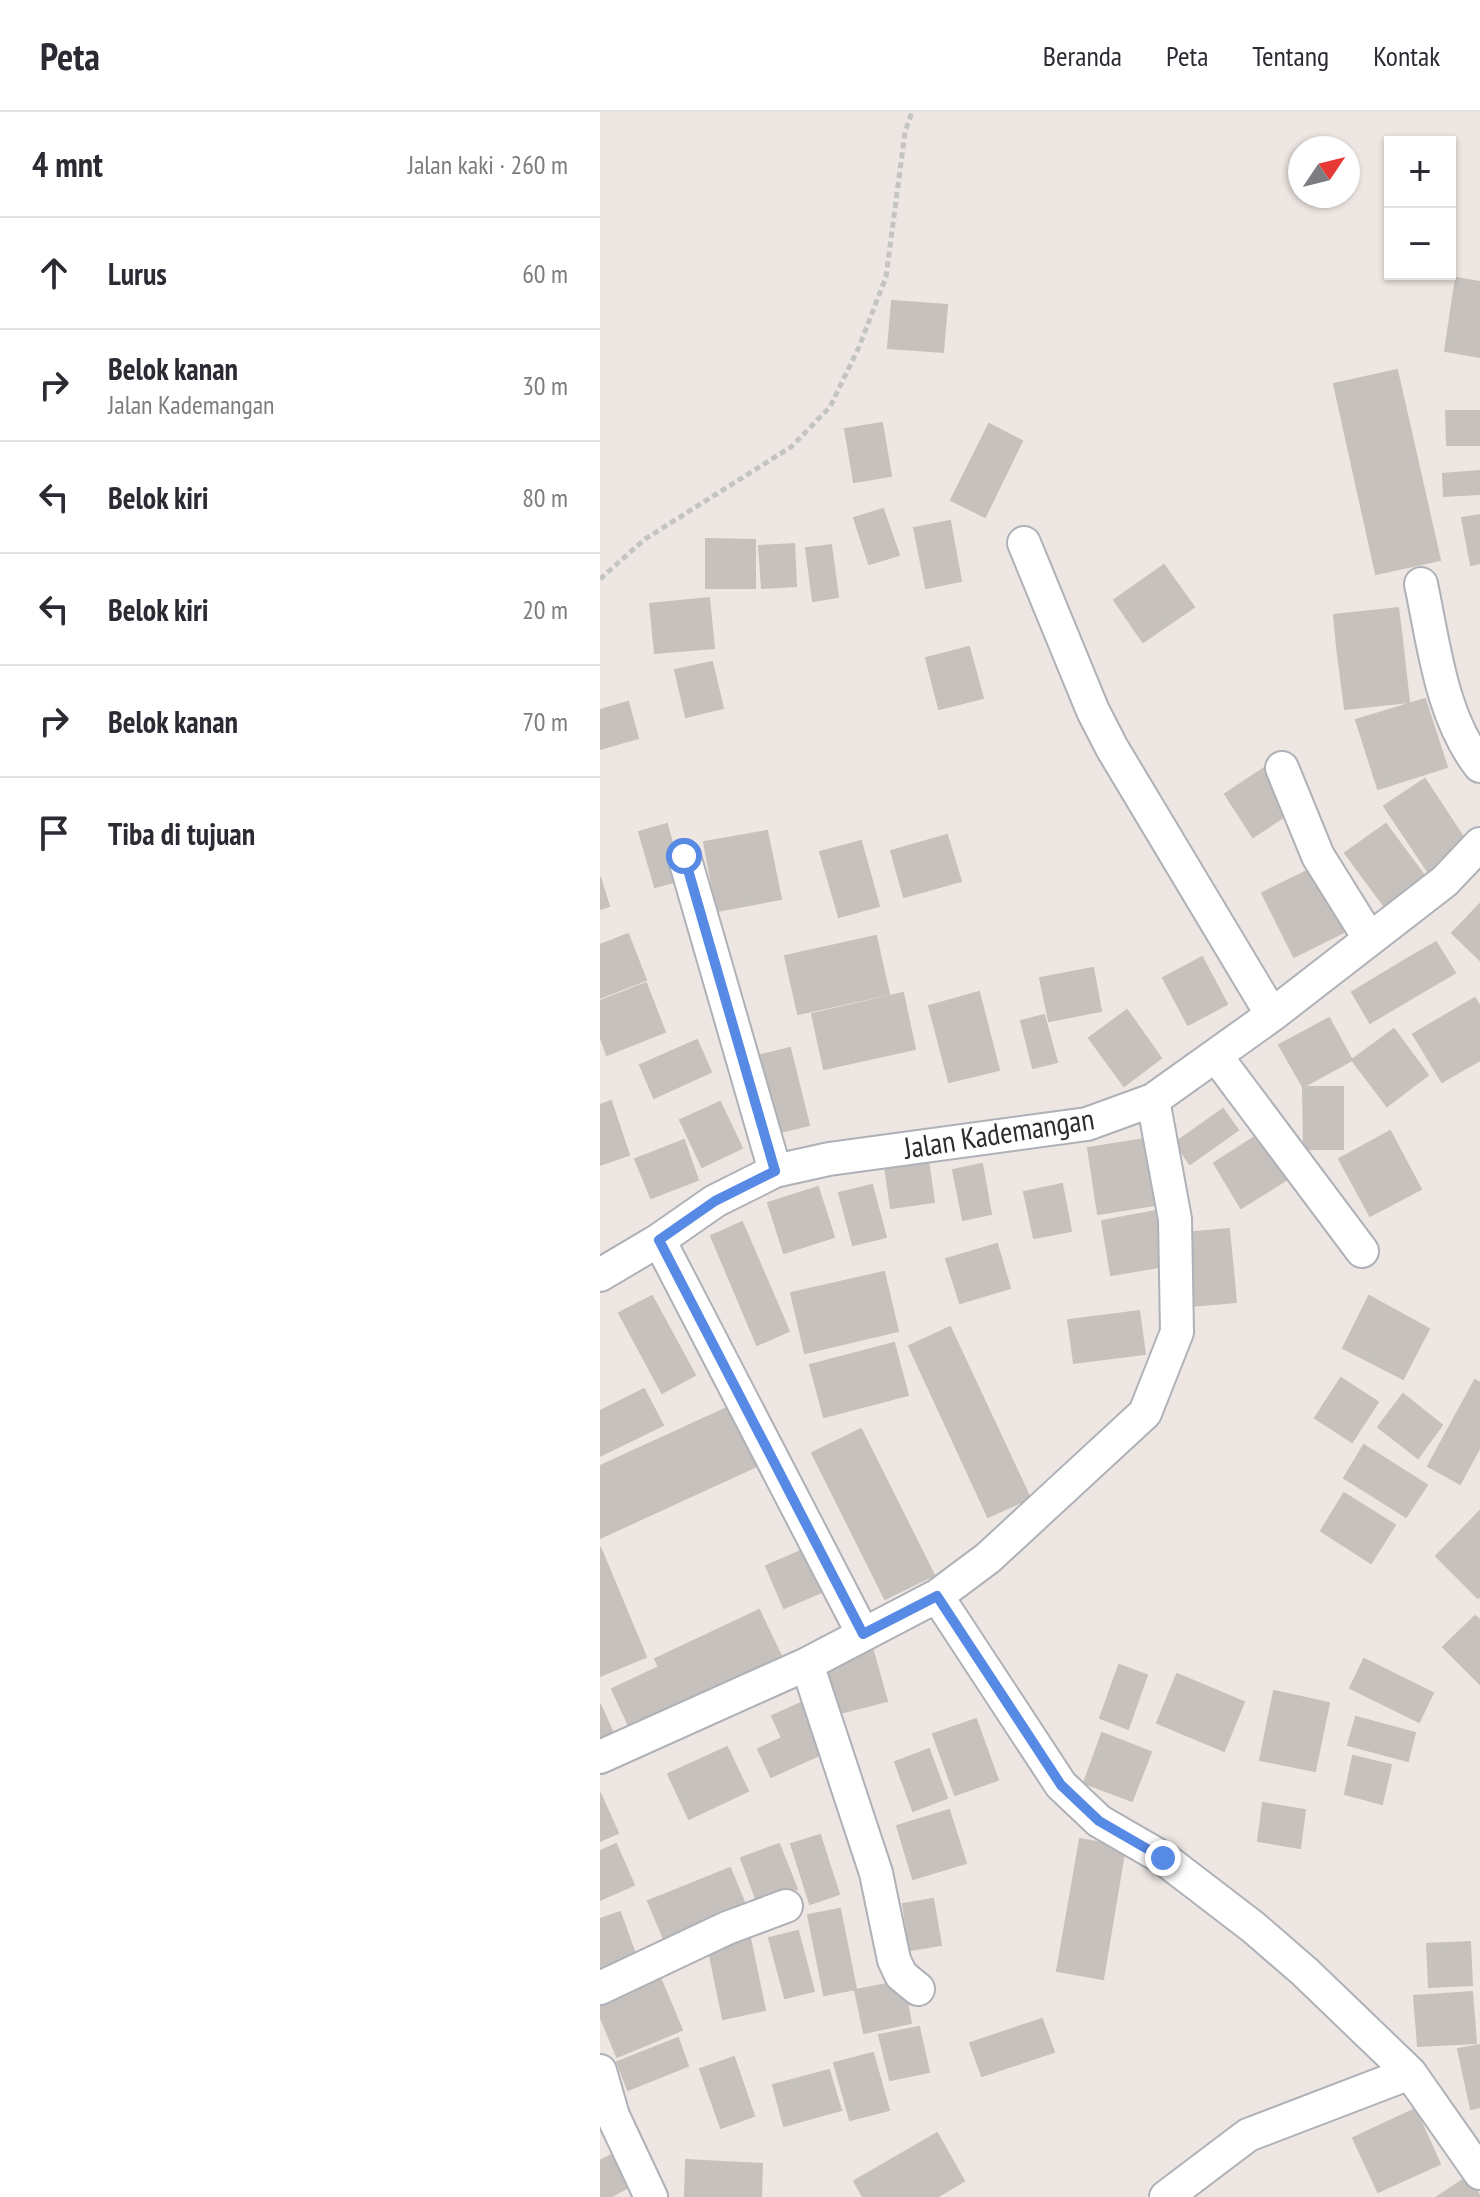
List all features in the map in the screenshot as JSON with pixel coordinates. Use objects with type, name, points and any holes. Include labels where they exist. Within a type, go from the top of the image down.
[{"type":"street","points":[[1024,543],[1100,723],[1272,1015]]},
{"type":"street","points":[[1421,584],[1442,683],[1456,724],[1480,766]]},
{"type":"street","points":[[1282,768],[1318,856],[1369,938]]},
{"type":"street","name":"Jalan Kademangan","points":[[600,1275],[659,1240],[715,1201],[775,1171],[829,1159],[1087,1124],[1153,1100],[1272,1015],[1445,881],[1480,844]]},
{"type":"street","points":[[684,856],[775,1171]]},
{"type":"street","points":[[1216,1056],[1362,1251]]},
{"type":"street","points":[[600,1757],[807,1664],[937,1596],[988,1558],[1145,1413],[1177,1332],[1175,1219],[1153,1100]]},
{"type":"street","points":[[659,1240],[863,1634]]},
{"type":"street","points":[[937,1596],[1061,1785],[1099,1821],[1163,1858],[1253,1927],[1305,1972],[1410,2073],[1480,2173]]},
{"type":"street","points":[[807,1664],[876,1873],[894,1960],[901,1975],[918,1989]]},
{"type":"street","points":[[600,1988],[727,1928],[786,1906]]},
{"type":"street","points":[[600,2071],[613,2116],[651,2197]]},
{"type":"street","points":[[1166,2197],[1248,2135],[1410,2073]]},
{"type":"path","points":[[600,579],[645,539],[791,447],[830,407],[859,347],[886,277],[905,132],[912,112]]},
{"type":"building","points":[[1456,278],[1480,282],[1480,357],[1445,351]]},
{"type":"building","points":[[892,301],[947,305],[943,352],[888,348]]},
{"type":"building","points":[[1397,370],[1440,560],[1376,574],[1334,384]]},
{"type":"building","points":[[1446,411],[1480,411],[1480,445],[1447,445]]},
{"type":"building","points":[[882,423],[891,476],[854,482],[845,429]]},
{"type":"building","points":[[989,424],[1022,441],[985,517],[951,500]]},
{"type":"building","points":[[1480,471],[1480,494],[1444,496],[1443,474]]},
{"type":"building","points":[[883,509],[899,555],[869,564],[854,518]]},
{"type":"building","points":[[1480,515],[1480,563],[1471,565],[1462,518]]},
{"type":"building","points":[[950,521],[961,581],[926,588],[914,528]]},
{"type":"building","points":[[706,539],[755,540],[755,588],[706,588]]},
{"type":"building","points":[[794,544],[796,586],[762,588],[759,546]]},
{"type":"building","points":[[831,545],[838,597],[813,601],[806,548]]},
{"type":"building","points":[[1164,565],[1194,607],[1143,642],[1114,600]]},
{"type":"building","points":[[709,598],[714,648],[655,653],[650,604]]},
{"type":"building","points":[[1398,608],[1402,639],[1337,647],[1334,615]]},
{"type":"building","points":[[1402,639],[1409,702],[1345,709],[1337,647]]},
{"type":"building","points":[[969,647],[983,698],[939,709],[926,658]]},
{"type":"building","points":[[712,662],[723,708],[686,717],[675,670]]},
{"type":"building","points":[[1425,699],[1447,767],[1378,789],[1356,720]]},
{"type":"building","points":[[628,702],[638,738],[600,749],[600,710]]},
{"type":"building","points":[[1269,765],[1297,808],[1253,837],[1225,794]]},
{"type":"building","points":[[1425,779],[1469,846],[1429,873],[1384,806]]},
{"type":"building","points":[[667,824],[682,880],[655,887],[639,832]]},
{"type":"building","points":[[1386,824],[1426,878],[1385,907],[1345,853]]},
{"type":"building","points":[[767,831],[781,899],[717,911],[704,842]]},
{"type":"building","points":[[947,835],[961,881],[904,897],[891,851]]},
{"type":"building","points":[[861,841],[879,906],[839,917],[820,852]]},
{"type":"building","points":[[1319,865],[1350,929],[1294,957],[1262,893]]},
{"type":"building","points":[[600,877],[609,906],[600,909]]},
{"type":"building","points":[[1480,904],[1480,960],[1452,933]]},
{"type":"building","points":[[628,934],[646,980],[600,998],[600,945]]},
{"type":"building","points":[[876,936],[889,994],[798,1014],[785,956]]},
{"type":"building","points":[[1436,942],[1455,973],[1424,991],[1405,960]]},
{"type":"building","points":[[1202,957],[1227,1004],[1188,1025],[1163,978]]},
{"type":"building","points":[[1405,960],[1424,991],[1370,1023],[1352,992]]},
{"type":"building","points":[[1093,968],[1101,1011],[1049,1021],[1040,978]]},
{"type":"building","points":[[646,983],[665,1032],[607,1055],[600,1036],[600,1001]]},
{"type":"building","points":[[979,992],[999,1070],[949,1082],[929,1006]]},
{"type":"building","points":[[903,993],[915,1049],[824,1069],[812,1014]]},
{"type":"building","points":[[1475,998],[1480,1007],[1480,1060],[1442,1082],[1413,1034]]},
{"type":"building","points":[[1127,1010],[1161,1058],[1124,1086],[1089,1038]]},
{"type":"building","points":[[1044,1015],[1057,1062],[1033,1068],[1021,1021]]},
{"type":"building","points":[[1329,1018],[1352,1060],[1303,1087],[1279,1045]]},
{"type":"building","points":[[1394,1029],[1428,1075],[1387,1106],[1352,1060]]},
{"type":"building","points":[[697,1040],[711,1072],[654,1098],[640,1065]]},
{"type":"building","points":[[790,1048],[809,1125],[768,1135],[749,1058]]},
{"type":"building","points":[[1303,1087],[1343,1087],[1343,1149],[1304,1149]]},
{"type":"building","points":[[611,1101],[629,1155],[600,1165],[600,1105]]},
{"type":"building","points":[[720,1102],[742,1148],[702,1167],[680,1120]]},
{"type":"building","points":[[1223,1109],[1238,1130],[1190,1164],[1175,1143]]},
{"type":"building","points":[[1390,1131],[1421,1189],[1370,1216],[1339,1159]]},
{"type":"building","points":[[1258,1135],[1286,1180],[1241,1208],[1214,1163]]},
{"type":"building","points":[[1145,1139],[1155,1205],[1098,1214],[1088,1148]]},
{"type":"building","points":[[684,1140],[698,1180],[651,1198],[635,1159]]},
{"type":"building","points":[[928,1160],[934,1202],[891,1208],[885,1167]]},
{"type":"building","points":[[982,1164],[991,1214],[963,1220],[953,1170]]},
{"type":"building","points":[[1062,1184],[1071,1231],[1034,1238],[1024,1192]]},
{"type":"building","points":[[872,1185],[886,1237],[853,1245],[839,1193]]},
{"type":"building","points":[[818,1187],[834,1237],[784,1253],[768,1203]]},
{"type":"building","points":[[1156,1211],[1165,1266],[1111,1275],[1102,1221]]},
{"type":"building","points":[[742,1222],[789,1331],[757,1345],[711,1236]]},
{"type":"building","points":[[1229,1229],[1236,1302],[1191,1306],[1184,1233]]},
{"type":"building","points":[[997,1244],[1010,1288],[960,1303],[946,1259]]},
{"type":"building","points":[[884,1272],[898,1331],[805,1353],[791,1293]]},
{"type":"building","points":[[652,1296],[695,1375],[662,1393],[619,1313]]},
{"type":"building","points":[[1369,1296],[1429,1329],[1403,1379],[1343,1348]]},
{"type":"building","points":[[1139,1311],[1145,1354],[1074,1363],[1068,1320]]},
{"type":"building","points":[[950,1327],[1030,1498],[988,1517],[909,1346]]},
{"type":"building","points":[[894,1343],[908,1395],[824,1417],[810,1365]]},
{"type":"building","points":[[1341,1378],[1378,1402],[1352,1442],[1315,1418]]},
{"type":"building","points":[[1475,1380],[1480,1383],[1480,1447],[1460,1484],[1428,1466]]},
{"type":"building","points":[[644,1389],[663,1425],[600,1456],[600,1411]]},
{"type":"building","points":[[1403,1394],[1442,1425],[1418,1458],[1378,1427]]},
{"type":"building","points":[[731,1406],[759,1465],[600,1538],[600,1466]]},
{"type":"building","points":[[861,1429],[934,1575],[885,1599],[812,1453]]},
{"type":"building","points":[[1364,1445],[1427,1485],[1406,1517],[1344,1478]]},
{"type":"building","points":[[1344,1493],[1395,1525],[1371,1563],[1321,1531]]},
{"type":"building","points":[[1480,1511],[1480,1548],[1454,1574],[1436,1556]]},
{"type":"building","points":[[600,1547],[646,1657],[600,1676]]},
{"type":"building","points":[[1480,1548],[1480,1596],[1478,1598],[1454,1574]]},
{"type":"building","points":[[803,1550],[822,1592],[784,1608],[766,1566]]},
{"type":"building","points":[[759,1610],[786,1666],[634,1737],[612,1689],[659,1667],[655,1659]]},
{"type":"building","points":[[1475,1616],[1480,1620],[1480,1684],[1443,1647]]},
{"type":"building","points":[[873,1651],[887,1701],[840,1713],[826,1663]]},
{"type":"building","points":[[1364,1659],[1433,1693],[1419,1722],[1350,1688]]},
{"type":"building","points":[[1119,1665],[1147,1675],[1128,1729],[1100,1718]]},
{"type":"building","points":[[1177,1674],[1244,1702],[1224,1751],[1157,1723]]},
{"type":"building","points":[[1274,1691],[1329,1703],[1315,1771],[1260,1760]]},
{"type":"building","points":[[803,1702],[826,1752],[771,1777],[758,1749],[782,1738],[772,1716]]},
{"type":"building","points":[[600,1704],[613,1733],[600,1738]]},
{"type":"building","points":[[1356,1717],[1415,1733],[1408,1761],[1348,1745]]},
{"type":"building","points":[[976,1719],[998,1780],[955,1795],[933,1734]]},
{"type":"building","points":[[1102,1733],[1151,1752],[1132,1801],[1084,1783]]},
{"type":"building","points":[[727,1747],[748,1791],[689,1819],[668,1774]]},
{"type":"building","points":[[929,1749],[947,1798],[913,1811],[895,1762]]},
{"type":"building","points":[[1353,1756],[1391,1765],[1382,1804],[1345,1794]]},
{"type":"building","points":[[600,1793],[618,1833],[600,1841]]},
{"type":"building","points":[[1263,1803],[1305,1810],[1300,1848],[1258,1841]]},
{"type":"building","points":[[949,1810],[966,1863],[913,1879],[897,1826]]},
{"type":"building","points":[[820,1835],[839,1894],[810,1904],[791,1844]]},
{"type":"building","points":[[1080,1839],[1125,1847],[1103,1979],[1057,1971]]},
{"type":"building","points":[[616,1844],[634,1885],[600,1900],[600,1851]]},
{"type":"building","points":[[779,1844],[797,1889],[758,1904],[741,1858]]},
{"type":"building","points":[[730,1868],[749,1914],[667,1946],[648,1901]]},
{"type":"building","points":[[933,1899],[941,1945],[910,1950],[903,1904]]},
{"type":"building","points":[[840,1909],[856,1989],[824,1995],[808,1915]]},
{"type":"building","points":[[620,1912],[638,1962],[600,1975],[600,1919]]},
{"type":"building","points":[[798,1931],[814,1991],[785,1998],[769,1938]]},
{"type":"building","points":[[750,1938],[765,2010],[723,2019],[708,1946]]},
{"type":"building","points":[[1470,1942],[1472,1985],[1429,1987],[1427,1944]]},
{"type":"building","points":[[661,1980],[682,2030],[617,2057],[600,2016],[600,2004]]},
{"type":"building","points":[[903,1981],[911,2023],[864,2033],[855,1990]]},
{"type":"building","points":[[1472,1992],[1476,2043],[1418,2046],[1414,1996]]},
{"type":"building","points":[[1042,2019],[1054,2052],[982,2076],[970,2043]]},
{"type":"building","points":[[919,2027],[929,2072],[890,2080],[879,2035]]},
{"type":"building","points":[[678,2038],[688,2066],[628,2090],[617,2062]]},
{"type":"building","points":[[1480,2045],[1480,2107],[1471,2109],[1458,2049]]},
{"type":"building","points":[[873,2053],[889,2110],[850,2120],[834,2063]]},
{"type":"building","points":[[734,2057],[754,2116],[721,2128],[700,2069]]},
{"type":"building","points":[[829,2070],[841,2110],[784,2126],[773,2085]]},
{"type":"building","points":[[1415,2109],[1440,2164],[1378,2192],[1353,2138]]},
{"type":"building","points":[[937,2133],[964,2181],[937,2197],[863,2197],[854,2181]]},
{"type":"building","points":[[615,2153],[632,2185],[610,2197],[600,2197],[600,2161]]},
{"type":"building","points":[[686,2160],[762,2164],[761,2197],[685,2197]]},
{"type":"building","points":[[1469,2176],[1480,2197],[1437,2197]]},
{"type":"route","points":[[684,856],[775,1171],[715,1201],[659,1240],[863,1634],[937,1596],[1061,1785],[1099,1821],[1163,1858]]}]
